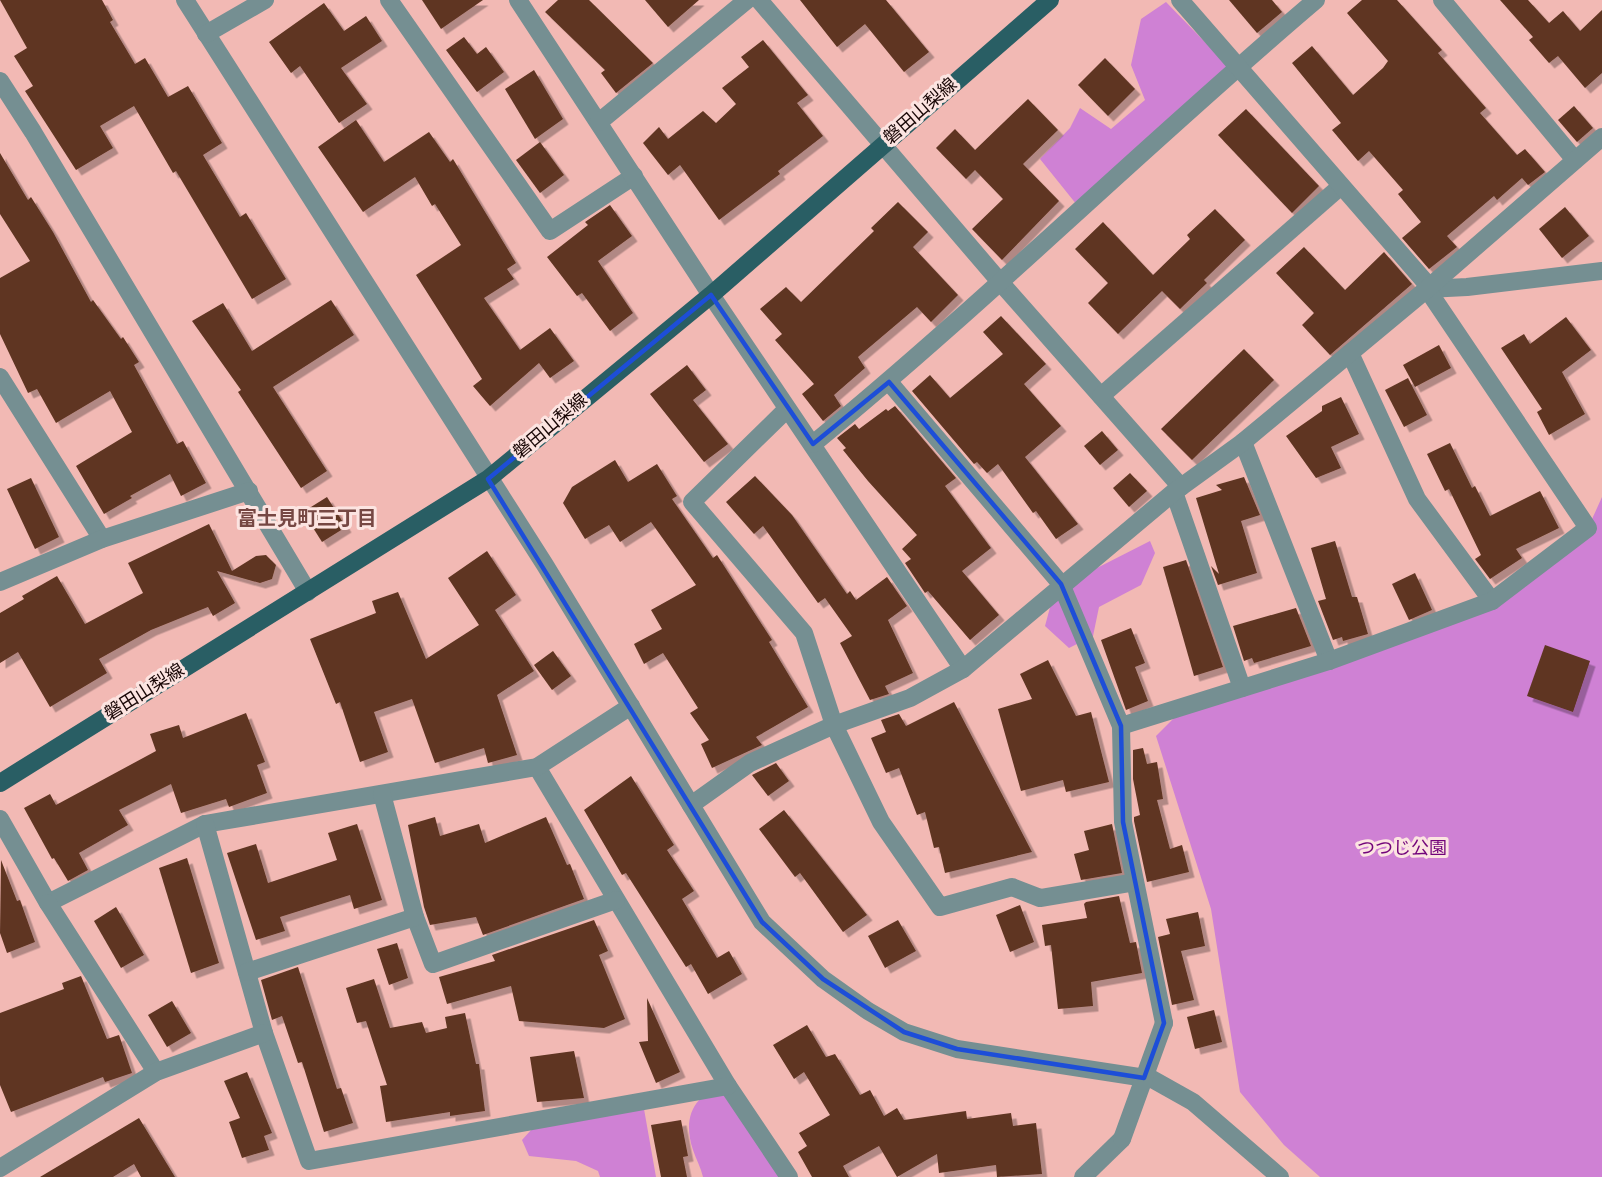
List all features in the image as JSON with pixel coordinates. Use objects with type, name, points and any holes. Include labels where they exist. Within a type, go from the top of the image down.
[{"type":"main road","name":"磐田山梨線","points":[[0,783],[488,479],[711,295],[1050,0]]},
{"type":"street","points":[[185,0],[488,479],[545,565],[762,922],[823,979],[868,1011],[904,1032],[957,1049],[1152,1079],[1193,1102],[1280,1177]]},
{"type":"street","points":[[206,34],[265,0]]},
{"type":"street","points":[[389,0],[550,231],[634,176]]},
{"type":"street","points":[[518,0],[711,295],[963,669]]},
{"type":"street","points":[[599,122],[747,0]]},
{"type":"street","points":[[759,0],[1001,283],[1101,396],[1177,489],[1242,688]]},
{"type":"street","points":[[1121,726],[1329,661],[1492,601],[1588,528],[1427,289],[1427,284],[1180,0]]},
{"type":"street","points":[[813,444],[889,382],[1237,67],[1316,0]]},
{"type":"street","points":[[1442,0],[1575,160]]},
{"type":"street","points":[[0,81],[308,592]]},
{"type":"street","points":[[691,805],[750,763],[834,725],[910,698],[963,669],[1061,584],[1177,489],[1243,442],[1427,289],[1602,137]]},
{"type":"street","points":[[1101,396],[1341,186]]},
{"type":"street","points":[[1427,289],[1467,287],[1602,271]]},
{"type":"street","points":[[1350,353],[1417,499],[1492,601]]},
{"type":"street","points":[[0,377],[102,539]]},
{"type":"street","points":[[889,382],[1061,584],[1121,726],[1122,822],[1164,1023],[1122,1139],[1083,1177]]},
{"type":"street","points":[[787,409],[693,502],[804,633],[834,725],[881,822],[940,907],[1012,887],[1040,898],[1135,882]]},
{"type":"street","points":[[1243,442],[1329,661]]},
{"type":"street","points":[[0,582],[102,539],[249,491]]},
{"type":"street","points":[[48,903],[205,824],[537,767],[631,706]]},
{"type":"street","points":[[537,767],[728,1086],[789,1177]]},
{"type":"street","points":[[382,794],[415,917],[433,964],[616,900]]},
{"type":"street","points":[[0,819],[48,903],[156,1072]]},
{"type":"street","points":[[205,824],[264,1033],[311,1169],[728,1086]]},
{"type":"street","points":[[247,972],[415,917]]},
{"type":"street","points":[[0,1168],[156,1072],[264,1033]]},
{"type":"highlighted area","points":[[711,295],[813,444],[889,382],[1061,584],[1121,726],[1123,822],[1164,1023],[1144,1078],[957,1049],[904,1032],[823,979],[762,922],[488,479]]},
{"type":"green space","points":[[1166,2],[1233,71],[1081,210],[1040,159],[1070,128],[1080,108],[1111,129],[1145,100],[1131,65],[1141,19]]},
{"type":"green space","name":"つつじ公園","points":[[1602,497],[1602,1177],[1320,1177],[1284,1145],[1240,1092],[1211,909],[1156,736],[1187,705],[1492,601],[1588,528]]},
{"type":"green space","points":[[1150,541],[1155,553],[1141,585],[1099,607],[1093,636],[1069,648],[1045,626],[1052,600],[1095,569]]},
{"type":"green space","points":[[728,1086],[783,1177],[703,1177],[690,1138],[690,1117],[699,1100],[716,1089]]},
{"type":"green space","points":[[644,1109],[656,1177],[600,1177],[598,1171],[576,1161],[529,1156],[522,1140],[532,1129]]},
{"type":"building","points":[[0,0],[102,0],[113,20],[110,22],[135,64],[145,58],[168,97],[188,86],[222,143],[203,155],[240,217],[246,213],[286,279],[252,299],[176,171],[173,173],[134,106],[100,126],[113,148],[76,170],[25,91],[33,86],[14,56],[27,48]]},
{"type":"building","points":[[422,0],[483,0],[441,29]]},
{"type":"building","points":[[558,0],[589,0],[653,63],[616,93],[601,73],[605,70],[545,12]]},
{"type":"building","points":[[645,0],[699,0],[668,27]]},
{"type":"building","points":[[800,0],[886,0],[929,52],[904,72],[865,24],[837,47]]},
{"type":"building","points":[[1229,0],[1272,0],[1282,12],[1257,33]]},
{"type":"building","points":[[1362,0],[1397,0],[1442,50],[1438,53],[1486,108],[1480,113],[1517,155],[1525,149],[1545,172],[1528,185],[1522,178],[1497,200],[1494,196],[1447,236],[1457,247],[1429,269],[1402,238],[1421,222],[1398,194],[1403,190],[1369,151],[1358,161],[1332,130],[1341,123],[1292,63],[1312,46],[1353,95],[1383,68],[1388,61],[1347,13]]},
{"type":"building","points":[[1500,0],[1528,0],[1549,23],[1563,11],[1580,31],[1602,10],[1602,73],[1585,88],[1558,56],[1549,63],[1529,40],[1533,37]]},
{"type":"building","points":[[324,3],[344,31],[366,16],[382,41],[341,68],[367,104],[339,123],[300,66],[291,73],[269,42]]},
{"type":"building","points":[[464,37],[477,54],[486,47],[504,72],[477,92],[446,50]]},
{"type":"building","points":[[763,40],[808,95],[797,103],[823,136],[778,171],[780,174],[719,220],[680,165],[668,175],[643,143],[659,127],[668,139],[703,111],[716,123],[736,104],[722,88],[749,67],[741,57]]},
{"type":"building","points":[[1105,58],[1135,89],[1108,116],[1078,85]]},
{"type":"building","points":[[534,70],[563,119],[535,139],[505,89]]},
{"type":"building","points":[[1028,99],[1058,130],[1023,164],[1059,201],[1002,260],[972,229],[1003,199],[975,170],[966,179],[936,148],[955,129],[975,150]]},
{"type":"building","points":[[1574,106],[1593,128],[1577,142],[1558,120]]},
{"type":"building","points":[[1246,109],[1319,186],[1292,213],[1218,135]]},
{"type":"building","points":[[356,120],[384,162],[429,132],[450,162],[453,159],[516,263],[507,269],[514,279],[484,298],[520,350],[550,328],[574,361],[550,378],[539,363],[490,406],[473,386],[482,379],[416,275],[461,245],[435,204],[432,206],[415,177],[363,212],[318,147]]},
{"type":"building","points":[[540,142],[564,175],[540,193],[516,160]]},
{"type":"building","points":[[0,153],[28,200],[31,197],[53,232],[91,302],[93,300],[121,339],[123,337],[139,362],[134,365],[177,444],[183,441],[206,483],[181,496],[170,474],[130,496],[132,498],[104,514],[76,466],[132,432],[110,391],[56,423],[37,389],[28,393],[0,334],[0,278],[30,261],[0,214]]},
{"type":"building","points":[[898,202],[928,232],[913,247],[958,295],[931,322],[917,307],[858,357],[865,368],[834,395],[841,406],[823,421],[802,394],[814,384],[775,340],[782,334],[760,309],[786,287],[801,302],[874,231],[871,228]]},
{"type":"building","points":[[610,205],[632,236],[598,261],[633,313],[610,331],[582,293],[577,296],[547,257],[588,225],[585,222]]},
{"type":"building","points":[[1565,207],[1589,236],[1562,258],[1539,229]]},
{"type":"building","points":[[1215,209],[1245,240],[1204,280],[1207,283],[1180,309],[1162,291],[1118,334],[1088,303],[1108,283],[1075,249],[1103,222],[1153,275],[1190,239],[1187,235]]},
{"type":"building","points":[[1304,247],[1345,290],[1384,252],[1412,284],[1330,355],[1302,325],[1314,313],[1276,273]]},
{"type":"building","points":[[331,300],[354,335],[273,387],[327,471],[301,488],[238,392],[241,390],[192,321],[223,303],[252,351]]},
{"type":"building","points":[[1001,316],[1046,364],[1024,384],[1061,426],[1025,457],[1078,524],[1056,539],[1036,511],[1033,513],[998,464],[987,473],[977,462],[974,464],[912,391],[930,375],[950,398],[1003,354],[983,332]]},
{"type":"building","points":[[1566,317],[1591,350],[1562,372],[1585,414],[1549,435],[1537,412],[1542,409],[1501,348],[1524,334],[1530,344]]},
{"type":"building","points":[[1439,345],[1451,368],[1415,387],[1403,365]]},
{"type":"building","points":[[1244,349],[1274,380],[1192,460],[1161,429]]},
{"type":"building","points":[[687,365],[706,390],[693,400],[728,444],[704,462],[650,394]]},
{"type":"building","points":[[1408,378],[1427,415],[1404,427],[1385,390]]},
{"type":"building","points":[[1341,397],[1359,434],[1331,447],[1341,468],[1316,478],[1286,436],[1322,411],[1322,406]]},
{"type":"building","points":[[895,406],[956,478],[945,486],[991,548],[962,571],[999,615],[970,640],[928,591],[925,593],[905,563],[911,559],[902,549],[917,535],[868,481],[843,450],[846,448],[837,438],[855,424],[859,429],[886,409],[888,411]]},
{"type":"building","points":[[1102,431],[1118,450],[1100,465],[1084,446]]},
{"type":"building","points":[[1450,443],[1472,488],[1475,486],[1490,516],[1540,491],[1559,528],[1516,549],[1522,558],[1490,579],[1475,559],[1481,555],[1449,489],[1445,491],[1427,454]]},
{"type":"building","points":[[615,460],[628,482],[657,464],[677,496],[672,499],[713,558],[717,555],[772,640],[769,642],[808,707],[756,737],[762,745],[712,768],[701,744],[709,740],[690,713],[698,708],[663,653],[644,664],[634,644],[662,629],[651,610],[696,585],[651,522],[620,542],[609,525],[585,539],[563,503],[572,487]]},
{"type":"building","points":[[1130,473],[1147,491],[1129,507],[1113,488]]},
{"type":"building","points":[[755,476],[792,515],[847,594],[850,591],[856,600],[887,577],[907,606],[888,620],[913,673],[885,686],[889,694],[870,700],[840,643],[852,636],[825,598],[818,603],[763,526],[754,534],[726,502]]},
{"type":"building","points":[[1244,477],[1260,515],[1241,521],[1257,573],[1218,585],[1211,566],[1219,574],[1196,498],[1222,490],[1216,485]]},
{"type":"building","points":[[31,478],[59,537],[35,549],[7,489]]},
{"type":"building","points":[[327,497],[346,527],[322,542],[303,512]]},
{"type":"building","points":[[209,524],[232,571],[256,556],[266,555],[276,565],[272,579],[260,583],[217,571],[235,603],[213,616],[208,607],[151,630],[99,659],[107,673],[50,707],[18,652],[0,663],[0,613],[24,599],[22,596],[57,576],[85,624],[143,593],[128,563]]},
{"type":"building","points":[[1335,541],[1352,597],[1357,597],[1368,634],[1343,641],[1342,637],[1333,640],[1318,601],[1326,599],[1311,548]]},
{"type":"building","points":[[487,551],[516,595],[495,610],[534,671],[497,695],[517,755],[488,763],[484,748],[435,763],[412,699],[374,712],[388,752],[360,762],[340,702],[336,704],[310,639],[376,613],[372,601],[398,592],[426,659],[479,625],[448,578]]},
{"type":"building","points":[[1186,560],[1223,667],[1194,676],[1163,567]]},
{"type":"building","points":[[1415,573],[1432,610],[1409,620],[1392,584]]},
{"type":"building","points":[[1296,608],[1311,646],[1254,663],[1252,658],[1244,661],[1233,626]]},
{"type":"building","points":[[1131,628],[1145,663],[1135,667],[1148,701],[1126,710],[1101,640]]},
{"type":"building","points":[[1545,645],[1590,661],[1573,712],[1527,696]]},
{"type":"building","points":[[553,651],[571,676],[552,690],[534,665]]},
{"type":"building","points":[[1048,660],[1076,716],[1091,712],[1109,782],[1066,792],[1063,780],[1021,791],[998,709],[1032,699],[1020,674]]},
{"type":"building","points":[[954,702],[1032,852],[945,873],[939,847],[934,848],[925,812],[917,815],[899,768],[886,773],[871,738],[886,732],[881,720],[899,714],[906,726]]},
{"type":"building","points":[[246,713],[265,762],[257,765],[267,793],[229,807],[226,799],[181,813],[171,784],[119,810],[128,825],[79,853],[88,870],[68,881],[54,858],[52,859],[24,808],[50,794],[56,805],[156,751],[150,734],[179,725],[183,738]]},
{"type":"building","points":[[1143,748],[1147,764],[1157,762],[1163,799],[1157,800],[1170,849],[1182,845],[1189,872],[1147,882],[1134,821],[1134,817],[1140,815],[1133,779],[1133,750]]},
{"type":"building","points":[[776,763],[789,781],[768,796],[752,775]]},
{"type":"building","points":[[631,776],[674,845],[667,850],[694,891],[682,899],[717,958],[729,951],[742,974],[708,994],[691,964],[686,967],[626,873],[622,875],[584,810]]},
{"type":"building","points":[[784,810],[867,915],[843,932],[800,873],[795,877],[759,829]]},
{"type":"building","points":[[435,817],[440,836],[479,824],[485,843],[546,817],[567,865],[570,864],[584,899],[483,935],[476,917],[430,925],[424,907],[408,825]]},
{"type":"building","points":[[357,824],[382,900],[354,909],[350,895],[280,917],[285,931],[256,940],[227,853],[256,844],[268,883],[337,860],[328,833]]},
{"type":"building","points":[[1112,824],[1122,873],[1081,880],[1074,854],[1089,850],[1084,831]]},
{"type":"building","points":[[187,858],[219,963],[191,973],[159,868]]},
{"type":"building","points":[[1,860],[17,901],[20,900],[35,942],[7,953],[0,933]]},
{"type":"building","points":[[1119,896],[1130,943],[1136,942],[1142,973],[1091,982],[1093,1006],[1058,1009],[1051,945],[1045,946],[1042,925],[1087,918],[1084,904],[1086,902]]},
{"type":"building","points":[[1020,905],[1034,942],[1010,952],[996,915]]},
{"type":"building","points":[[116,907],[144,955],[121,968],[94,921]]},
{"type":"building","points":[[1198,912],[1205,946],[1181,951],[1194,1000],[1172,1005],[1158,937],[1170,934],[1166,919]]},
{"type":"building","points":[[594,920],[608,951],[599,955],[625,1019],[604,1028],[519,1021],[511,986],[447,1004],[439,977],[495,961],[492,955]]},
{"type":"building","points":[[898,920],[916,951],[885,968],[868,936]]},
{"type":"building","points":[[397,943],[408,978],[389,985],[377,949]]},
{"type":"building","points":[[298,967],[337,1089],[341,1088],[353,1123],[324,1132],[302,1062],[298,1063],[282,1016],[272,1020],[261,980]]},
{"type":"building","points":[[81,976],[107,1039],[119,1035],[132,1073],[105,1082],[103,1077],[11,1112],[0,1085],[0,1013],[64,989],[62,983]]},
{"type":"building","points":[[374,979],[390,1028],[422,1022],[426,1033],[447,1028],[445,1017],[465,1013],[476,1064],[479,1064],[485,1111],[450,1116],[450,1112],[386,1122],[380,1086],[387,1085],[366,1021],[357,1023],[346,988]]},
{"type":"building","points":[[647,998],[680,1072],[656,1083],[639,1042],[648,1041]]},
{"type":"building","points":[[172,1001],[191,1033],[167,1047],[148,1015]]},
{"type":"building","points":[[1214,1010],[1222,1042],[1195,1049],[1187,1017]]},
{"type":"building","points":[[807,1025],[826,1057],[835,1054],[860,1095],[870,1090],[884,1116],[897,1108],[904,1120],[966,1111],[967,1119],[1011,1113],[1013,1126],[1036,1123],[1042,1174],[997,1177],[996,1165],[939,1173],[937,1154],[897,1177],[879,1146],[843,1166],[849,1177],[812,1177],[798,1152],[807,1146],[799,1133],[830,1115],[804,1072],[794,1079],[773,1045]]},
{"type":"building","points":[[574,1051],[584,1098],[537,1102],[530,1057]]},
{"type":"building","points":[[247,1072],[272,1133],[264,1136],[269,1150],[242,1158],[229,1122],[240,1118],[224,1081]]},
{"type":"building","points":[[139,1118],[175,1177],[141,1177],[134,1164],[113,1177],[40,1177]]},
{"type":"building","points":[[681,1120],[688,1156],[683,1157],[687,1177],[661,1177],[651,1125]]},
{"type":"district","name":"富士見町三丁目","points":[[307,520]]}]
